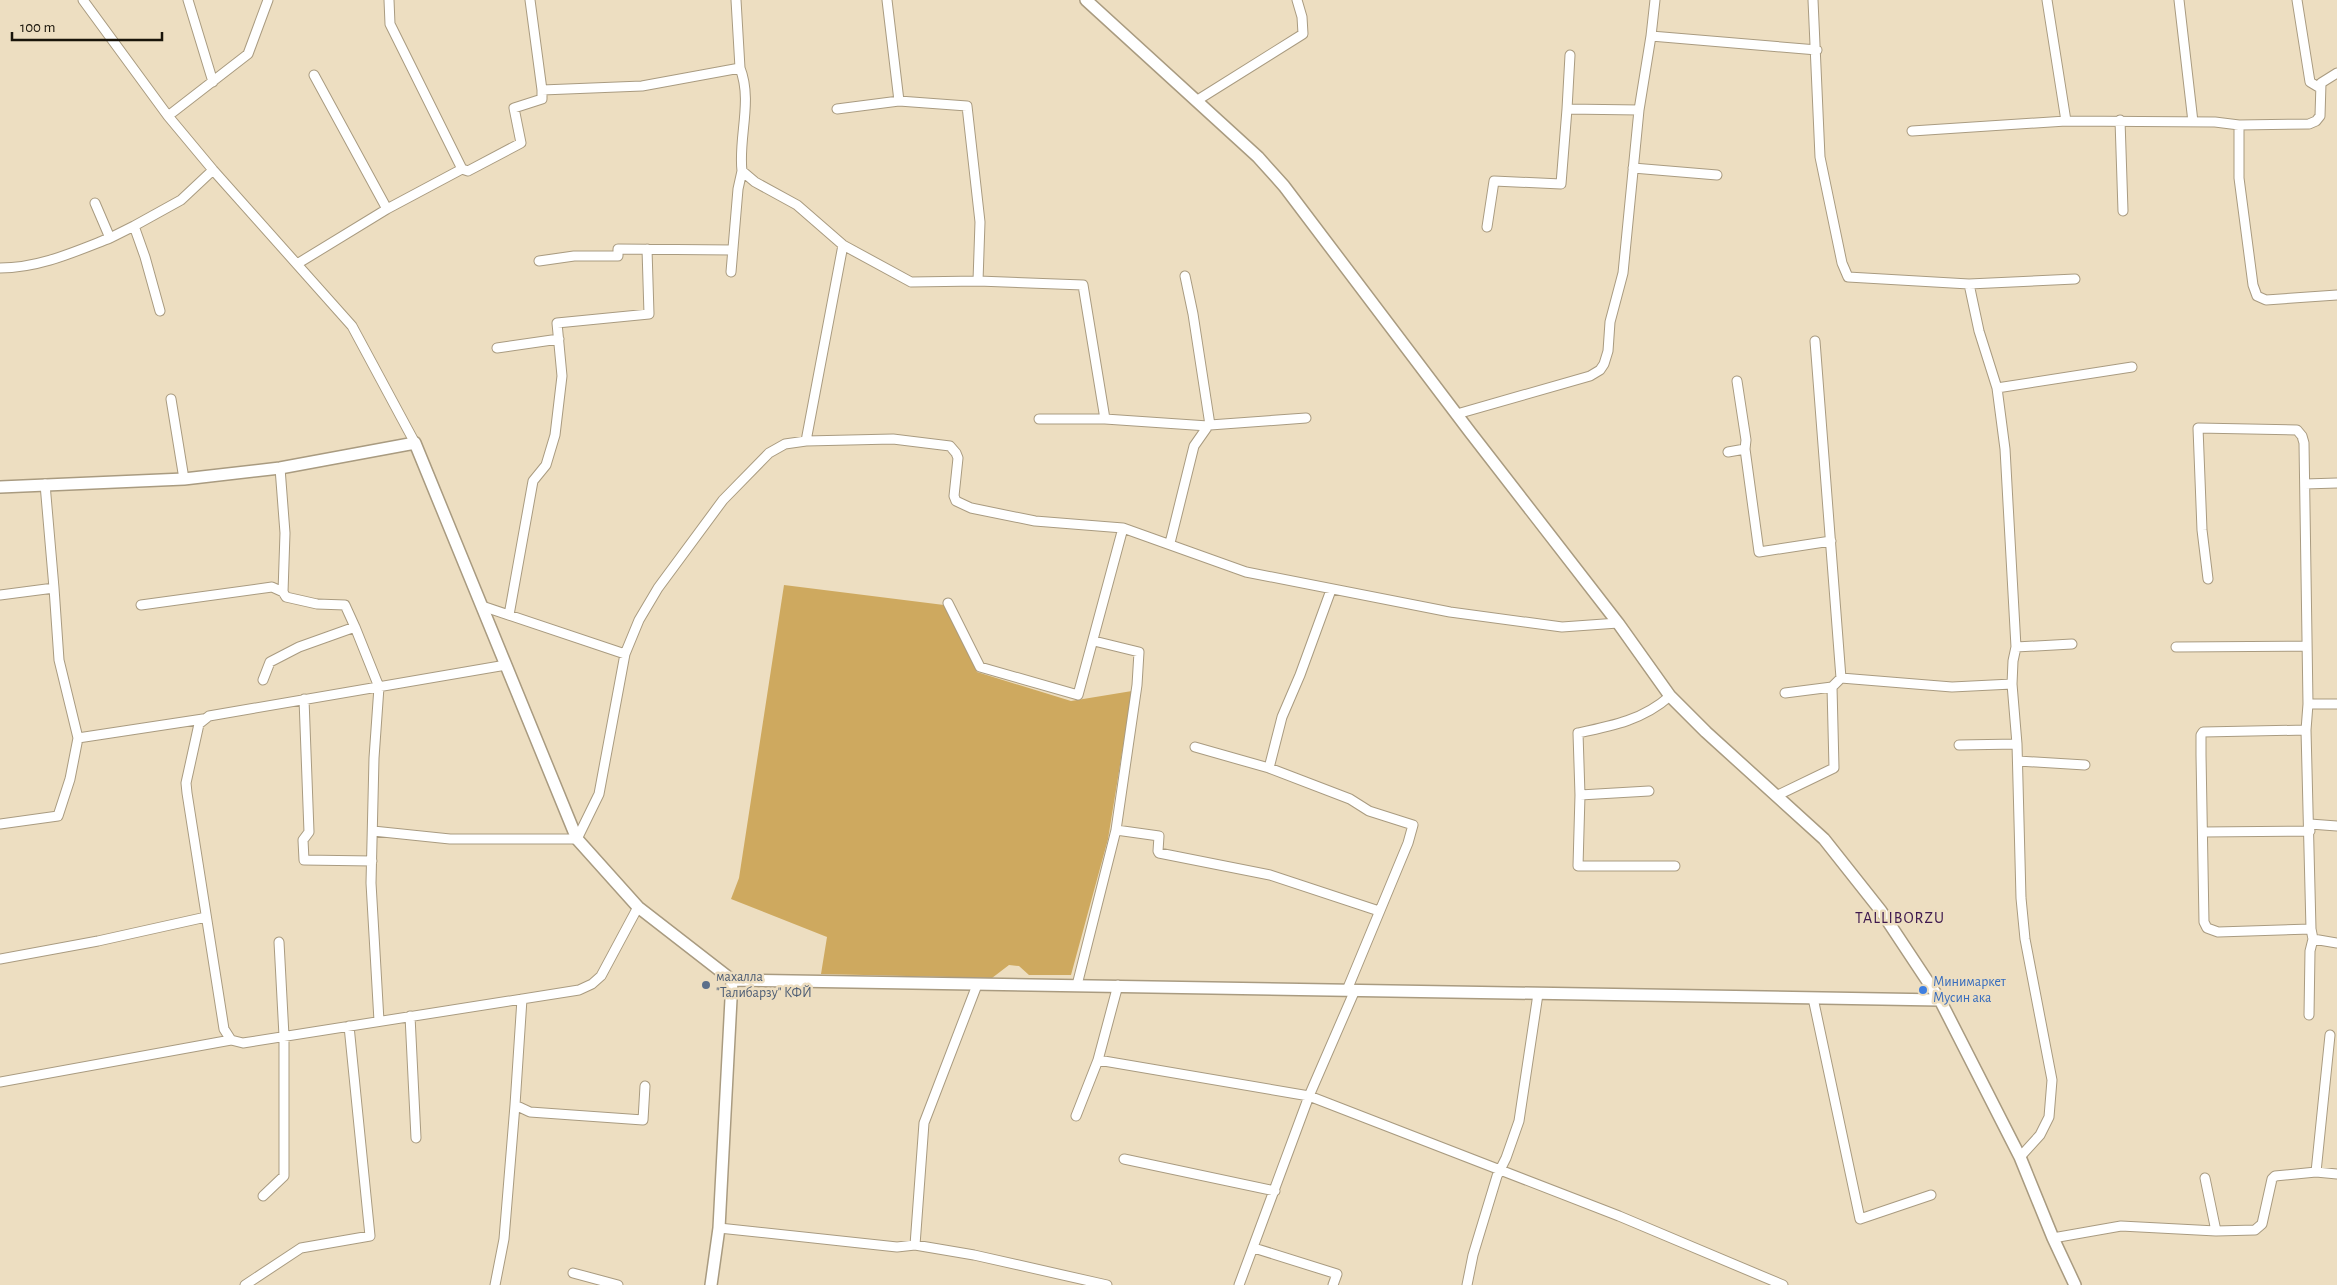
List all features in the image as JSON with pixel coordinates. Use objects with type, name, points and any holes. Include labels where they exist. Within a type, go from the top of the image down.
[{"type":"street","points":[[83,0],[168,116],[213,170],[352,326],[415,443],[577,839],[638,907],[732,980],[1940,1000]]},
{"type":"street","points":[[188,0],[214,82]]},
{"type":"street","points":[[168,116],[248,54],[268,0]]},
{"type":"street","points":[[389,0],[390,24],[462,169],[468,171],[521,143],[514,108],[542,99],[530,0]]},
{"type":"street","points":[[731,272],[746,120],[744,78],[740,68],[736,0]]},
{"type":"street","points":[[887,0],[899,101]]},
{"type":"street","points":[[1086,0],[1258,157],[1284,186],[1618,623],[1670,696],[1824,839],[1881,911],[1940,1000],[2020,1158],[2053,1238],[2075,1285]]},
{"type":"street","points":[[1196,101],[1303,34],[1302,17],[1297,0]]},
{"type":"street","points":[[1457,414],[1583,378],[1600,370],[1604,364],[1608,351],[1610,322],[1623,274],[1639,110],[1651,36],[1654,0]]},
{"type":"street","points":[[1813,0],[1817,50],[1820,157],[1842,263],[1848,276],[1969,284],[2075,279]]},
{"type":"street","points":[[2047,0],[2066,121]]},
{"type":"street","points":[[2179,0],[2193,122]]},
{"type":"street","points":[[2297,0],[2310,82],[2320,88]]},
{"type":"street","points":[[1651,36],[1817,50]]},
{"type":"street","points":[[1487,226],[1494,181],[1560,184],[1570,56]]},
{"type":"street","points":[[542,90],[642,86],[740,68]]},
{"type":"street","points":[[1912,131],[2066,121],[2120,120],[2239,125],[2312,122],[2318,119],[2321,112],[2320,88],[2324,80],[2337,73]]},
{"type":"street","points":[[314,75],[387,209]]},
{"type":"street","points":[[836,109],[899,101],[967,106],[980,222],[978,280]]},
{"type":"street","points":[[1567,109],[1639,110]]},
{"type":"street","points":[[2120,120],[2123,211]]},
{"type":"street","points":[[2239,125],[2239,178],[2253,286],[2257,296],[2266,300],[2337,295]]},
{"type":"street","points":[[1633,168],[1718,175]]},
{"type":"street","points":[[297,264],[387,209],[462,169]]},
{"type":"street","points":[[0,268],[17,268],[49,261],[110,238],[180,200],[213,170]]},
{"type":"street","points":[[742,171],[755,182],[797,205],[843,245],[912,282],[978,280],[1082,285],[1105,419]]},
{"type":"street","points":[[95,203],[110,238]]},
{"type":"street","points":[[134,226],[160,311]]},
{"type":"street","points":[[806,441],[843,245]]},
{"type":"street","points":[[539,261],[574,256],[618,256],[618,249],[733,250]]},
{"type":"street","points":[[509,615],[533,481],[546,465],[554,435],[562,376],[557,323],[649,314],[647,249]]},
{"type":"street","points":[[1170,543],[1194,446],[1209,426],[1193,314],[1185,276]]},
{"type":"street","points":[[1969,284],[1979,331],[1997,388],[2005,449],[2011,522],[2016,647],[2012,684],[2018,760],[2018,831],[2022,914],[2052,1080],[2049,1117],[2040,1135],[2020,1158]]},
{"type":"street","points":[[498,348],[559,339]]},
{"type":"street","points":[[1785,692],[1832,687],[1841,678],[1815,340]]},
{"type":"street","points":[[1997,388],[2132,367]]},
{"type":"street","points":[[1737,381],[1746,440],[1745,449],[1758,552],[1831,541]]},
{"type":"street","points":[[171,399],[184,479]]},
{"type":"street","points":[[1039,419],[1105,419],[1209,426],[1306,418]]},
{"type":"street","points":[[2208,579],[2202,530],[2198,428],[2297,430],[2304,440],[2305,484],[2308,704],[2306,730],[2310,828],[2310,930],[2313,939],[2310,951],[2309,1015]]},
{"type":"street","points":[[577,839],[599,794],[625,654],[639,620],[658,588],[723,500],[769,453],[785,444],[806,441],[893,439],[950,446],[958,458],[954,496],[956,501],[962,504],[1035,521],[1123,528],[1170,543],[1246,572],[1450,612],[1562,627],[1618,623]]},
{"type":"street","points":[[0,486],[184,479],[280,468],[415,443]]},
{"type":"street","points":[[1728,452],[1745,449]]},
{"type":"street","points":[[280,468],[285,533],[283,592]]},
{"type":"street","points":[[2305,484],[2337,483]]},
{"type":"street","points":[[0,824],[58,816],[70,779],[78,738],[59,660],[46,484]]},
{"type":"street","points":[[948,603],[980,667],[1078,695],[1123,528]]},
{"type":"street","points":[[142,605],[272,587],[283,592],[286,597],[317,604],[345,605],[379,687],[374,758],[372,861],[379,1021]]},
{"type":"street","points":[[0,595],[54,588]]},
{"type":"street","points":[[1269,768],[1282,717],[1300,675],[1331,590]]},
{"type":"street","points":[[482,606],[625,654]]},
{"type":"street","points":[[263,680],[270,662],[299,647],[355,626]]},
{"type":"street","points":[[1078,985],[1116,830],[1137,686],[1139,652],[1094,641]]},
{"type":"street","points":[[2016,647],[2072,644]]},
{"type":"street","points":[[2176,647],[2306,646]]},
{"type":"street","points":[[78,738],[203,719],[209,716],[304,699],[506,666]]},
{"type":"street","points":[[1841,678],[1952,687],[2012,684]]},
{"type":"street","points":[[1776,796],[1834,768],[1832,687]]},
{"type":"street","points":[[1670,696],[1654,710],[1624,722],[1578,733],[1580,795],[1578,866],[1674,866]]},
{"type":"street","points":[[304,699],[309,832],[303,840],[304,860],[372,861]]},
{"type":"street","points":[[2308,704],[2337,704]]},
{"type":"street","points":[[203,719],[199,724],[186,783],[224,1029],[231,1040]]},
{"type":"street","points":[[2306,730],[2203,732],[2201,735],[2204,922],[2209,930],[2218,932],[2310,930]]},
{"type":"street","points":[[1959,745],[2017,744]]},
{"type":"street","points":[[1195,747],[1269,768],[1350,799],[1369,811],[1413,825],[1408,843],[1379,910],[1351,990],[1309,1096],[1239,1285]]},
{"type":"street","points":[[2018,760],[2086,765]]},
{"type":"street","points":[[1580,795],[1649,790]]},
{"type":"street","points":[[2203,832],[2337,826]]},
{"type":"street","points":[[1116,830],[1159,836],[1158,851],[1160,853],[1270,875],[1379,910]]},
{"type":"street","points":[[373,831],[450,839],[577,839]]},
{"type":"street","points":[[0,1082],[231,1040],[243,1043],[579,990],[592,984],[601,976],[638,907]]},
{"type":"street","points":[[0,959],[98,941],[206,916]]},
{"type":"street","points":[[2313,939],[2337,943]]},
{"type":"street","points":[[263,1196],[284,1176],[284,1036],[279,942]]},
{"type":"street","points":[[711,1285],[719,1228],[732,980]]},
{"type":"street","points":[[915,1244],[924,1123],[978,985]]},
{"type":"street","points":[[1076,1116],[1098,1060],[1118,985]]},
{"type":"street","points":[[1467,1285],[1473,1255],[1500,1170],[1519,1121],[1538,994]]},
{"type":"street","points":[[1813,998],[1860,1219],[1931,1194]]},
{"type":"street","points":[[495,1285],[504,1239],[522,999]]},
{"type":"street","points":[[410,1016],[416,1138]]},
{"type":"street","points":[[245,1285],[301,1248],[370,1236],[349,1026]]},
{"type":"street","points":[[2316,1172],[2330,1035]]},
{"type":"street","points":[[1098,1060],[1309,1096],[1619,1216],[1783,1285]]},
{"type":"street","points":[[515,1106],[530,1112],[643,1120],[645,1086]]},
{"type":"street","points":[[1124,1159],[1275,1191]]},
{"type":"street","points":[[2053,1238],[2121,1226],[2216,1231],[2259,1228],[2263,1219],[2272,1179],[2279,1175],[2316,1172],[2337,1174]]},
{"type":"street","points":[[2205,1178],[2216,1231]]},
{"type":"street","points":[[719,1228],[897,1247],[915,1244],[974,1255],[1107,1285]]},
{"type":"street","points":[[1254,1248],[1337,1274],[1333,1285]]},
{"type":"street","points":[[573,1273],[618,1285]]},
{"type":"shaded area","points":[[784,585],[944,605],[977,672],[1071,701],[1132,691],[1108,839],[1071,975],[1029,975],[1019,966],[1009,965],[992,978],[821,974],[827,937],[731,899],[739,878]]},
{"type":"place","name":"махалла \"Талибарзу\" КФЙ","points":[[706,985]]},
{"type":"place","name":"Минимаркет Мусин ака","points":[[1923,990]]},
{"type":"district","name":"TALLIBORZU","points":[[1900,918]]}]
